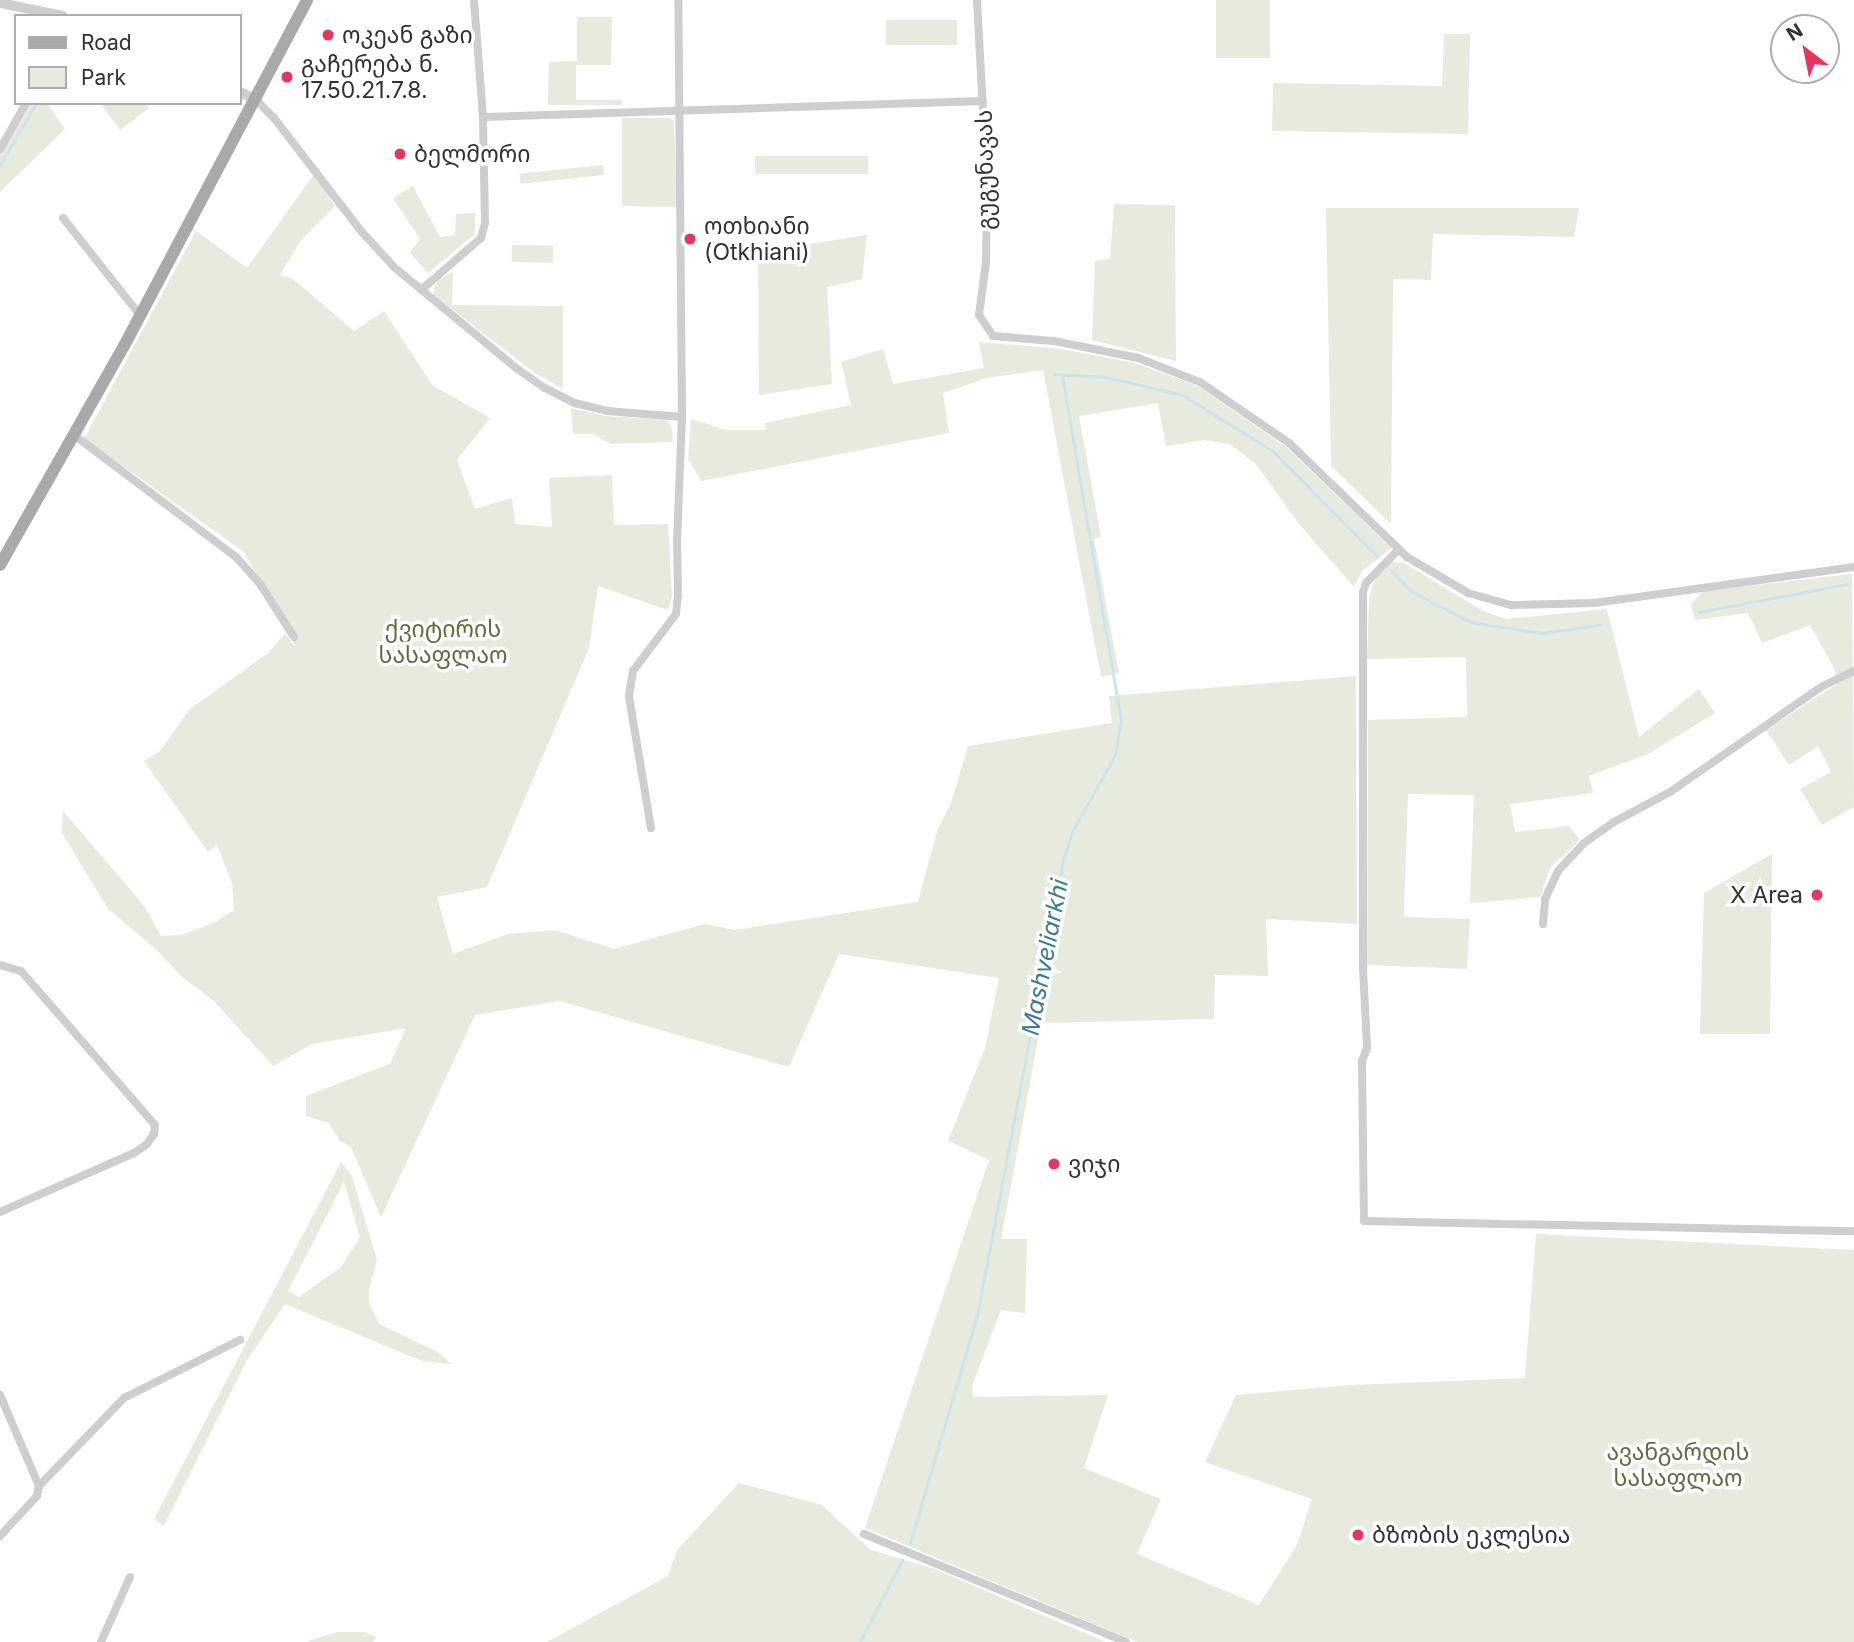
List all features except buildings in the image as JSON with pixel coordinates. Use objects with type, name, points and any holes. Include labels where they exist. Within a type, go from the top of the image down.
[{"type":"main road","points":[[0,565],[140,315],[307,0]]},
{"type":"street","points":[[421,290],[481,238],[485,223],[483,117],[474,0]]},
{"type":"street","points":[[651,828],[629,696],[633,671],[641,657],[676,614],[682,417],[678,0]]},
{"type":"street","name":"გუგუნავას","points":[[977,0],[983,101],[986,249],[979,315],[993,336],[1054,341],[1138,358],[1200,382],[1289,443],[1398,550]]},
{"type":"street","points":[[0,3],[54,14]]},
{"type":"street","points":[[242,93],[255,99],[319,173],[376,248],[421,290],[545,388],[575,403],[607,411],[682,417]]},
{"type":"street","points":[[483,117],[680,113],[983,101]]},
{"type":"street","points":[[0,149],[25,105]]},
{"type":"street","points":[[63,218],[140,315]]},
{"type":"street","points":[[74,435],[236,556],[260,584],[294,636]]},
{"type":"street","points":[[1854,567],[1594,603],[1511,605],[1468,593],[1398,550],[1377,569],[1363,592],[1363,968],[1367,1048],[1362,1061],[1364,1221],[1854,1231]]},
{"type":"street","points":[[1543,924],[1545,899],[1558,871],[1584,843],[1614,822],[1670,792],[1821,687],[1854,671]]},
{"type":"street","points":[[0,965],[21,971],[155,1125],[154,1134],[147,1144],[134,1153],[0,1212]]},
{"type":"street","points":[[0,1536],[37,1496],[40,1486],[124,1398],[240,1340]]},
{"type":"street","points":[[0,1395],[40,1486]]},
{"type":"street","points":[[864,1534],[1126,1642]]},
{"type":"street","points":[[101,1642],[130,1577]]},
{"type":"green space","points":[[1216,0],[1270,0],[1270,58],[1216,58]]},
{"type":"green space","points":[[577,17],[612,17],[611,65],[576,65],[576,100],[622,100],[622,105],[548,105],[549,62],[577,61]]},
{"type":"green space","points":[[886,20],[957,20],[957,45],[886,45]]},
{"type":"green space","points":[[1444,34],[1470,34],[1468,134],[1272,131],[1273,83],[1442,86]]},
{"type":"green space","points":[[28,105],[48,105],[65,129],[0,192],[0,150]]},
{"type":"green space","points":[[101,105],[147,105],[149,108],[120,130]]},
{"type":"green space","points":[[622,118],[670,118],[674,121],[677,207],[622,206]]},
{"type":"green space","points":[[755,156],[868,156],[868,174],[755,174]]},
{"type":"green space","points":[[603,165],[604,175],[521,184],[519,174]]},
{"type":"green space","points":[[315,173],[335,206],[301,240],[280,275],[293,279],[354,331],[384,311],[432,385],[490,418],[457,460],[475,509],[512,498],[515,524],[552,527],[549,478],[612,475],[614,525],[668,524],[672,596],[668,610],[598,586],[589,648],[487,887],[437,897],[453,954],[508,934],[555,930],[614,949],[705,924],[735,930],[918,902],[937,831],[951,803],[968,746],[1112,723],[1109,696],[1356,676],[1357,924],[1266,919],[1268,976],[1215,975],[1214,1019],[1041,1023],[1001,1239],[1027,1239],[1025,1313],[1001,1310],[972,1386],[973,1397],[1108,1395],[1084,1468],[1161,1499],[1137,1554],[1259,1605],[1297,1545],[1312,1499],[1205,1462],[1236,1395],[1352,1385],[1525,1378],[1536,1234],[1854,1250],[1854,1642],[1137,1642],[865,1528],[989,1160],[948,1141],[985,1048],[999,978],[839,954],[789,1067],[560,1001],[475,1015],[381,1217],[351,1147],[340,1141],[329,1123],[306,1116],[306,1096],[390,1064],[406,1028],[312,1044],[273,1066],[214,1001],[183,978],[157,950],[108,909],[62,833],[63,811],[145,907],[161,936],[182,935],[215,922],[234,910],[232,883],[217,845],[208,852],[144,761],[160,751],[189,710],[268,653],[285,634],[295,646],[281,615],[243,551],[84,439],[196,231],[247,268]]},
{"type":"green space","points":[[413,186],[440,237],[455,235],[456,214],[475,213],[475,234],[428,273],[410,253],[420,239],[393,198]]},
{"type":"green space","points":[[1114,204],[1175,205],[1176,361],[1092,340],[1095,261],[1110,259]]},
{"type":"green space","points":[[1326,208],[1579,208],[1574,237],[1433,234],[1431,280],[1393,279],[1391,524],[1331,466]]},
{"type":"green space","points":[[867,235],[862,279],[827,287],[832,384],[759,395],[758,252]]},
{"type":"green space","points":[[512,245],[553,246],[553,263],[512,262]]},
{"type":"green space","points":[[453,272],[452,305],[563,306],[563,389],[535,373],[436,297],[433,292],[438,280]]},
{"type":"green space","points":[[979,342],[1062,349],[1135,363],[1198,386],[1286,447],[1392,548],[1363,570],[1354,587],[1299,524],[1256,464],[1230,444],[1204,440],[1166,446],[1158,403],[1079,416],[1101,537],[1094,539],[1119,673],[1101,677],[1043,370],[987,378],[943,393],[949,433],[701,481],[688,459],[691,419],[727,430],[766,430],[765,423],[851,405],[841,362],[883,349],[893,384],[984,368]]},
{"type":"green space","points":[[571,408],[605,416],[667,420],[672,428],[673,442],[611,444],[593,434],[573,434]]},
{"type":"green space","points":[[1392,562],[1404,563],[1483,611],[1506,619],[1607,609],[1639,737],[1699,689],[1715,713],[1648,754],[1589,776],[1593,793],[1510,804],[1515,832],[1569,826],[1580,840],[1550,868],[1540,897],[1470,903],[1474,795],[1408,794],[1404,917],[1470,919],[1467,969],[1367,965],[1368,720],[1467,717],[1466,657],[1367,659],[1369,597],[1377,575]]},
{"type":"green space","points":[[1852,574],[1854,807],[1822,825],[1800,789],[1831,772],[1818,746],[1789,765],[1766,730],[1837,684],[1835,670],[1810,625],[1762,643],[1748,613],[1695,620],[1691,604],[1704,591]]},
{"type":"green space","points":[[1772,854],[1770,1034],[1700,1034],[1704,893]]},
{"type":"green space","points":[[341,1162],[352,1176],[377,1260],[369,1290],[369,1302],[379,1324],[438,1352],[451,1364],[422,1361],[285,1304],[247,1360],[164,1526],[154,1519]],"holes":[[[344,1182],[360,1237],[341,1267],[299,1297],[288,1291]]]},
{"type":"green space","points":[[739,1483],[822,1505],[871,1550],[932,1568],[1106,1642],[547,1642],[668,1576],[677,1550]]},
{"type":"green space","points":[[337,1632],[364,1632],[376,1637],[373,1642],[305,1642]]},
{"type":"waterway","points":[[0,165],[35,105]]},
{"type":"waterway","points":[[1054,374],[1106,377],[1183,395],[1273,451],[1377,556]]},
{"type":"waterway","name":"Mashveliarkhi","points":[[910,1543],[977,1316],[1063,860],[1072,832],[1115,755],[1121,721],[1062,375]]},
{"type":"waterway","points":[[1391,570],[1411,591],[1471,622],[1542,633],[1600,625]]},
{"type":"waterway","points":[[1699,612],[1847,584]]},
{"type":"waterway","name":"Mashveliarkhi","points":[[860,1642],[902,1560]]},
{"type":"place","name":"ოკეან გაზი","points":[[328,35]]},
{"type":"place","name":"გაჩერება ნ. 17.50.21.7.8.","points":[[287,77]]},
{"type":"place","name":"ბელმორი","points":[[400,154]]},
{"type":"place","name":"ოთხიანი (Otkhiani)","points":[[690,239]]},
{"type":"place","name":"X Area","points":[[1817,895]]},
{"type":"place","name":"ვიჯი","points":[[1054,1164]]},
{"type":"place","name":"ბზობის ეკლესია","points":[[1358,1535]]},
{"type":"park label","name":"ქვიტირის სასაფლაო","points":[[443,642]]},
{"type":"park label","name":"ავანგარდის სასაფლაო","points":[[1678,1465]]}]
